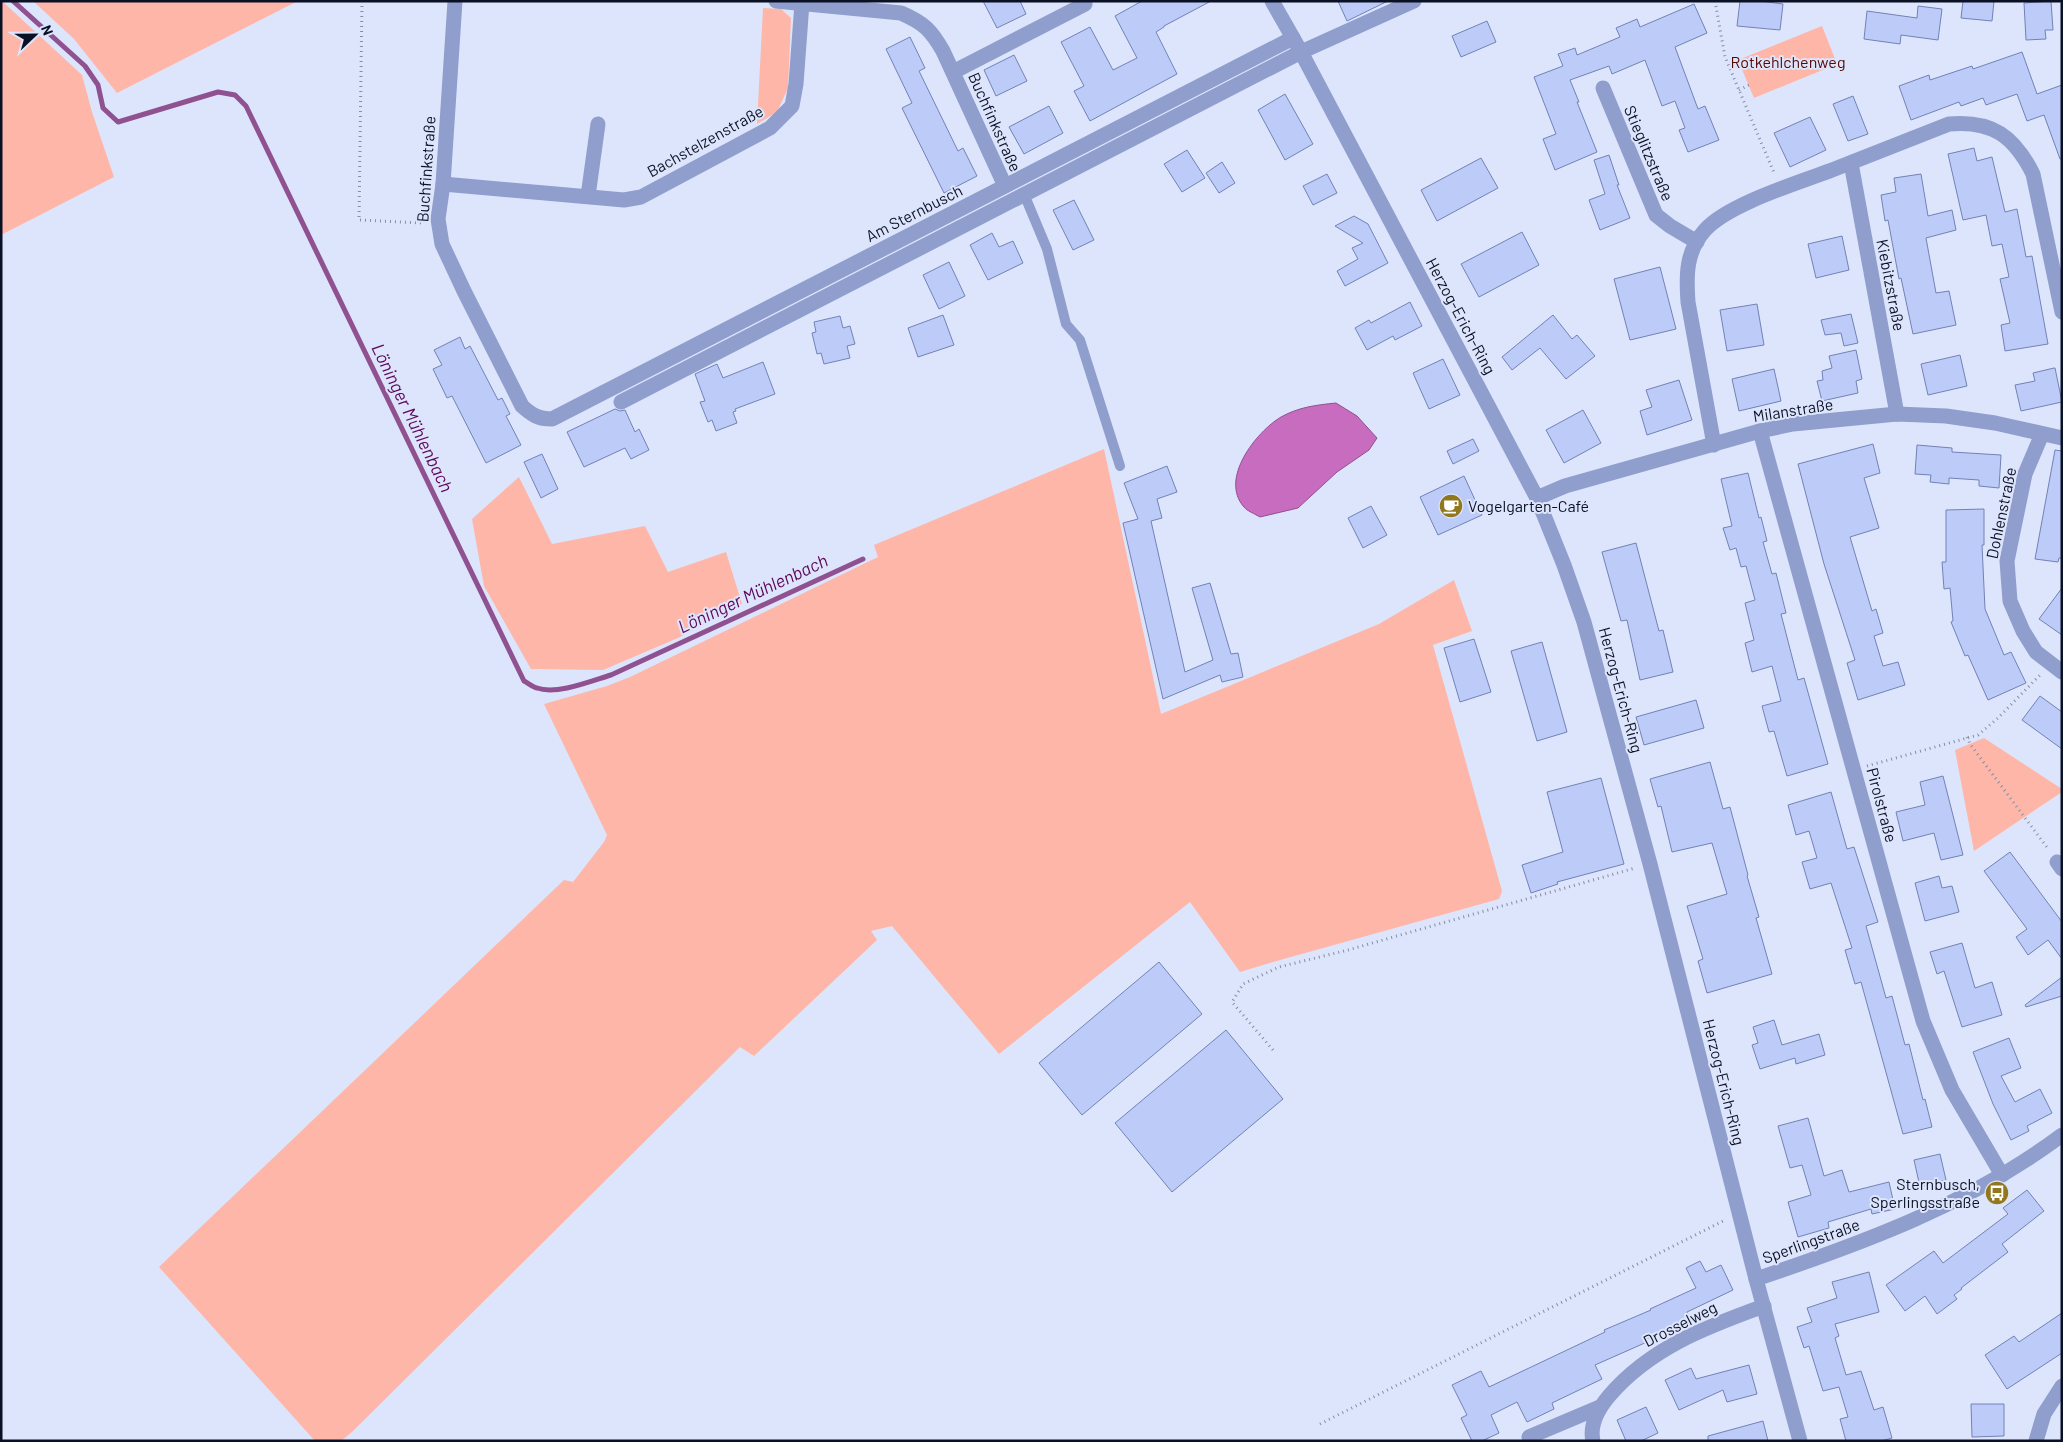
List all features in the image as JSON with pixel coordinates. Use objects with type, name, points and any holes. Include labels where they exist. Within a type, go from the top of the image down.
[{"type":"street","name":"Buchfinkstraße","points":[[455,1],[439,224],[442,244],[522,406],[533,416],[552,419]]},
{"type":"street","name":"Buchfinkstraße","points":[[776,1],[901,13],[919,20],[932,33],[953,72],[1005,186]]},
{"type":"street","name":"Herzog-Erich-Ring","points":[[1272,1],[1301,52],[1537,498],[1564,565],[1584,622],[1650,864],[1756,1279],[1800,1441]]},
{"type":"street","name":"Am Sternbusch","points":[[621,402],[1301,52],[1414,1]]},
{"type":"street","name":"Bachstelzenstraße","points":[[442,184],[624,200],[641,196],[770,128],[782,118],[792,106],[796,84],[802,3]]},
{"type":"street","name":"Buchfinkstraße","points":[[953,72],[1085,4]]},
{"type":"street","name":"Am Sternbusch","points":[[552,419],[1293,38]]},
{"type":"street","name":"Stieglitzstraße","points":[[1604,88],[1656,215],[1697,242]]},
{"type":"street","points":[[1714,445],[1688,302],[1686,278],[1689,255],[1704,231],[1715,220],[1733,210],[1781,189],[1949,124],[1968,122],[1984,125],[2000,133],[2025,158],[2033,174],[2062,312]]},
{"type":"street","points":[[588,196],[598,124]]},
{"type":"street","name":"Kiebitzstraße","points":[[1850,163],[1897,414]]},
{"type":"street","name":"Milanstraße","points":[[1537,498],[1564,486],[1760,431],[1793,424],[1897,414],[1946,416],[1995,423],[2062,438]]},
{"type":"street","name":"Pirolstraße","points":[[1760,431],[1923,1021],[1952,1090],[2002,1175]]},
{"type":"street","name":"Dohlenstraße","points":[[2042,434],[2025,474],[2007,561],[2010,601],[2023,631],[2036,652],[2056,668]]},
{"type":"street","name":"Sperlingstraße","points":[[1756,1279],[1860,1243],[1935,1211],[2002,1175],[2062,1136]]},
{"type":"street","name":"Drosselweg","points":[[1593,1441],[1591,1432],[1600,1407],[1625,1377],[1660,1351],[1698,1331],[1764,1306]]},
{"type":"street","points":[[2036,1441],[2044,1414],[2062,1386]]},
{"type":"street","name":"Drosselweg","points":[[1529,1437],[1600,1407]]},
{"type":"lane","points":[[1024,194],[1047,249],[1066,324],[1080,340],[1120,466]]},
{"type":"lane","points":[[836,273],[844,287]]},
{"type":"path","points":[[362,1],[359,220],[439,224]]},
{"type":"path","points":[[1715,1],[1725,57],[1781,189]]},
{"type":"path","points":[[1739,90],[1749,85]]},
{"type":"path","points":[[1855,770],[1978,736],[2056,668]]},
{"type":"path","points":[[1967,738],[2060,866]]},
{"type":"path","points":[[1273,1050],[1232,1002],[1243,984],[1280,967],[1348,950],[1650,864]]},
{"type":"path","points":[[1320,1424],[1739,1213]]},
{"type":"green space","points":[[2,1],[82,75],[92,112],[114,177],[1,235]]},
{"type":"green space","points":[[33,1],[298,1],[117,93],[74,39]]},
{"type":"green space","points":[[763,8],[781,9],[791,18],[788,88],[777,112],[757,124]]},
{"type":"green space","name":"Rotkehlchenweg","points":[[1822,26],[1837,64],[1754,98],[1738,60]]},
{"type":"green space","points":[[1104,449],[1161,714],[1379,624],[1454,580],[1472,631],[1433,645],[1502,891],[1499,899],[1240,972],[1190,902],[999,1054],[892,926],[871,931],[877,940],[754,1056],[740,1047],[352,1432],[341,1441],[315,1441],[159,1267],[564,880],[573,882],[604,842],[607,835],[544,704],[607,686],[630,677],[878,557],[874,545]]},
{"type":"green space","points":[[519,477],[552,544],[645,526],[668,572],[726,552],[742,604],[678,638],[603,670],[531,669],[484,586],[472,519]]},
{"type":"green space","points":[[1984,738],[2062,789],[2062,792],[1974,851],[1955,750]]},
{"type":"shaded area","points":[[1336,403],[1357,416],[1377,438],[1369,450],[1337,472],[1298,508],[1260,517],[1245,508],[1237,496],[1238,470],[1244,457],[1261,433],[1281,417],[1294,411]]},
{"type":"building","points":[[983,1],[1020,1],[1026,14],[997,28]]},
{"type":"building","points":[[1142,1],[1211,1],[1156,32],[1177,74],[1090,121],[1074,91],[1084,86],[1061,42],[1090,27],[1113,70],[1137,58],[1115,16]]},
{"type":"building","points":[[1338,1],[1388,1],[1347,21]]},
{"type":"building","points":[[1740,1],[1783,4],[1780,30],[1737,26]]},
{"type":"building","points":[[1963,1],[1994,1],[1992,21],[1961,18]]},
{"type":"building","points":[[2051,1],[2053,30],[2045,30],[2046,39],[2026,40],[2024,3]]},
{"type":"building","points":[[1694,4],[1707,33],[1675,47],[1698,109],[1705,106],[1719,140],[1688,152],[1679,130],[1685,128],[1675,101],[1662,106],[1645,60],[1612,74],[1609,66],[1570,80],[1597,152],[1555,170],[1543,139],[1556,134],[1534,77],[1563,66],[1558,54],[1575,48],[1577,55],[1620,37],[1616,28],[1637,19],[1640,27]]},
{"type":"building","points":[[1918,6],[1942,9],[1938,40],[1901,35],[1900,44],[1864,39],[1867,11],[1917,18]]},
{"type":"building","points":[[1487,21],[1496,42],[1461,57],[1452,36]]},
{"type":"building","points":[[910,37],[925,68],[919,71],[958,151],[963,148],[977,176],[944,193],[902,108],[912,103],[886,49]]},
{"type":"building","points":[[2022,52],[2037,94],[2062,85],[2062,159],[2060,159],[2044,115],[2027,121],[2017,94],[1986,105],[1983,98],[1961,106],[1959,102],[1911,120],[1899,86],[1929,75],[1930,80],[1972,66],[1973,69]]},
{"type":"building","points":[[1014,55],[1027,81],[996,96],[984,70]]},
{"type":"building","points":[[1285,94],[1313,144],[1285,160],[1258,110]]},
{"type":"building","points":[[1853,96],[1868,134],[1848,141],[1833,104]]},
{"type":"building","points":[[1049,106],[1063,133],[1024,154],[1009,127]]},
{"type":"building","points":[[1810,117],[1826,150],[1790,167],[1774,133]]},
{"type":"building","points":[[1974,148],[1977,161],[1992,157],[2005,212],[2017,209],[2026,257],[2032,256],[2048,344],[2005,351],[2001,325],[2010,323],[2000,279],[2009,277],[2002,244],[1992,246],[1986,215],[1963,220],[1948,154]]},
{"type":"building","points":[[1187,150],[1205,178],[1182,192],[1164,164]]},
{"type":"building","points":[[1609,155],[1619,185],[1617,185],[1630,218],[1600,230],[1589,200],[1605,194],[1594,160]]},
{"type":"building","points":[[1481,158],[1498,188],[1437,221],[1421,190]]},
{"type":"building","points":[[1222,162],[1235,183],[1219,193],[1206,173]]},
{"type":"building","points":[[1327,174],[1337,193],[1313,205],[1303,186]]},
{"type":"building","points":[[1921,174],[1928,216],[1952,210],[1956,230],[1926,238],[1936,293],[1949,291],[1956,325],[1913,334],[1901,278],[1899,279],[1888,220],[1885,221],[1881,195],[1896,192],[1894,178]]},
{"type":"building","points":[[1074,200],[1094,240],[1073,250],[1053,210]]},
{"type":"building","points":[[1354,216],[1368,224],[1388,263],[1345,286],[1337,271],[1358,259],[1352,248],[1363,243],[1335,226]]},
{"type":"building","points":[[1522,232],[1539,265],[1479,297],[1461,264]]},
{"type":"building","points":[[992,233],[999,247],[1013,241],[1023,263],[988,280],[970,245]]},
{"type":"building","points":[[1842,236],[1849,270],[1816,278],[1808,244]]},
{"type":"building","points":[[949,262],[965,296],[939,309],[923,275]]},
{"type":"building","points":[[1660,267],[1676,329],[1630,340],[1614,279]]},
{"type":"building","points":[[1410,302],[1422,326],[1395,340],[1393,336],[1367,350],[1355,328],[1369,320],[1371,323]]},
{"type":"building","points":[[1757,304],[1764,345],[1727,351],[1720,310]]},
{"type":"building","points":[[1851,314],[1858,343],[1844,346],[1841,333],[1825,335],[1821,320]]},
{"type":"building","points":[[943,315],[954,345],[918,357],[908,328]]},
{"type":"building","points":[[1553,315],[1572,339],[1577,335],[1595,356],[1566,379],[1540,348],[1512,370],[1502,357]]},
{"type":"building","points":[[840,316],[843,328],[850,326],[855,344],[847,346],[850,358],[824,364],[821,353],[817,354],[812,333],[816,332],[814,322]]},
{"type":"building","points":[[460,337],[465,349],[470,346],[498,400],[502,398],[510,414],[506,416],[521,445],[486,463],[452,396],[447,398],[433,369],[442,365],[434,350]]},
{"type":"building","points":[[1856,350],[1862,379],[1856,381],[1858,393],[1822,401],[1817,381],[1823,380],[1822,371],[1832,368],[1829,356]]},
{"type":"building","points":[[1960,355],[1967,386],[1928,395],[1921,364]]},
{"type":"building","points":[[1443,359],[1460,395],[1429,409],[1413,373]]},
{"type":"building","points":[[763,362],[775,394],[735,409],[736,411],[733,412],[737,423],[716,431],[712,420],[708,422],[700,402],[705,401],[695,374],[717,364],[723,378]]},
{"type":"building","points":[[2055,368],[2062,402],[2021,411],[2015,385],[2035,381],[2033,373]]},
{"type":"building","points":[[1774,369],[1781,401],[1739,411],[1732,379]]},
{"type":"building","points":[[1679,380],[1692,420],[1647,435],[1640,411],[1652,407],[1646,390]]},
{"type":"building","points":[[615,409],[625,410],[635,432],[639,429],[649,450],[631,459],[625,448],[584,467],[567,432]]},
{"type":"building","points":[[1583,410],[1601,443],[1564,463],[1546,430]]},
{"type":"building","points":[[1473,439],[1479,451],[1453,464],[1447,451]]},
{"type":"building","points":[[1873,444],[1880,473],[1864,478],[1879,528],[1850,537],[1872,611],[1876,609],[1883,633],[1874,636],[1883,666],[1898,662],[1905,685],[1858,700],[1847,663],[1855,660],[1824,564],[1798,464]]},
{"type":"building","points":[[1917,445],[1952,448],[1952,452],[2001,455],[1999,488],[1979,486],[1979,480],[1949,478],[1949,484],[1930,482],[1931,475],[1915,474]]},
{"type":"building","points":[[2055,450],[2062,451],[2062,558],[2059,558],[2058,562],[2035,559]]},
{"type":"building","points":[[542,454],[558,489],[541,498],[524,462]]},
{"type":"building","points":[[1167,466],[1177,492],[1157,499],[1162,518],[1151,521],[1185,672],[1213,660],[1192,588],[1210,583],[1231,654],[1238,653],[1243,677],[1222,682],[1220,675],[1163,699],[1123,523],[1138,519],[1124,483]]},
{"type":"building","points":[[1748,473],[1759,518],[1761,517],[1767,541],[1763,542],[1772,574],[1776,573],[1786,613],[1781,614],[1798,680],[1804,678],[1828,764],[1787,776],[1774,731],[1769,732],[1762,706],[1781,701],[1772,666],[1752,672],[1745,643],[1754,640],[1745,603],[1755,600],[1746,566],[1741,567],[1736,548],[1730,550],[1723,528],[1732,526],[1721,479]]},
{"type":"building","name":"Vogelgarten-Café","points":[[1464,476],[1482,515],[1438,535],[1420,497]]},
{"type":"building","points":[[1371,506],[1387,535],[1363,548],[1348,518]]},
{"type":"building","points":[[1984,509],[1984,545],[1982,545],[1985,609],[2004,655],[2011,652],[2026,683],[1988,700],[1968,655],[1965,656],[1951,622],[1953,621],[1950,588],[1944,589],[1942,562],[1946,562],[1946,510]]},
{"type":"building","points":[[1636,543],[1659,631],[1663,630],[1673,672],[1640,680],[1627,620],[1621,621],[1602,552]]},
{"type":"building","points":[[2062,588],[2062,635],[2039,619]]},
{"type":"building","points":[[1474,639],[1491,692],[1460,702],[1444,648]]},
{"type":"building","points":[[1542,642],[1567,732],[1537,741],[1511,651]]},
{"type":"building","points":[[2040,696],[2062,712],[2062,749],[2022,720]]},
{"type":"building","points":[[1696,700],[1704,728],[1644,745],[1636,717]]},
{"type":"building","points":[[1710,762],[1723,809],[1730,807],[1759,917],[1756,918],[1772,974],[1707,993],[1698,961],[1703,959],[1687,906],[1727,894],[1712,843],[1672,852],[1661,806],[1658,807],[1650,779]]},
{"type":"building","points":[[1943,776],[1963,855],[1941,860],[1934,833],[1903,841],[1896,812],[1925,805],[1920,782]]},
{"type":"building","points":[[1601,778],[1624,864],[1557,882],[1558,884],[1531,893],[1522,865],[1563,852],[1547,792]]},
{"type":"building","points":[[1831,792],[1847,849],[1854,847],[1878,922],[1866,926],[1886,998],[1892,996],[1905,1045],[1909,1044],[1932,1127],[1903,1134],[1861,982],[1855,984],[1845,950],[1852,948],[1831,883],[1810,889],[1802,862],[1817,858],[1809,831],[1796,835],[1788,805]]},
{"type":"building","points":[[2010,852],[2062,922],[2062,959],[2048,940],[2028,955],[2016,937],[2027,929],[1984,871]]},
{"type":"building","points":[[1939,876],[1942,888],[1952,886],[1959,912],[1925,921],[1915,883]]},
{"type":"building","points":[[1962,943],[1975,988],[1992,982],[2002,1015],[1962,1027],[1944,971],[1937,974],[1930,952]]},
{"type":"building","points":[[1159,962],[1202,1014],[1082,1115],[1039,1063]]},
{"type":"building","points":[[2062,977],[2062,996],[2026,1007],[2025,1005]]},
{"type":"building","points":[[1774,1020],[1782,1045],[1819,1034],[1825,1055],[1796,1064],[1795,1058],[1760,1069],[1752,1045],[1758,1043],[1753,1027]]},
{"type":"building","points":[[1226,1030],[1283,1099],[1172,1192],[1115,1123]]},
{"type":"building","points":[[2009,1038],[2021,1068],[2001,1076],[2015,1102],[2040,1089],[2052,1113],[2027,1126],[2029,1131],[2011,1140],[1993,1104],[1973,1052]]},
{"type":"building","points":[[1808,1118],[1824,1176],[1842,1170],[1849,1192],[1889,1182],[1895,1209],[1872,1214],[1871,1209],[1828,1222],[1829,1228],[1798,1237],[1788,1202],[1811,1195],[1802,1165],[1790,1168],[1778,1126]]},
{"type":"building","points":[[1940,1154],[1946,1180],[1920,1187],[1914,1160]]},
{"type":"building","points":[[2027,1190],[2044,1211],[2002,1244],[2008,1252],[1961,1288],[1954,1295],[1957,1299],[1937,1314],[1925,1296],[1905,1311],[1886,1285],[1934,1251],[1943,1263],[2008,1214],[2003,1208]]},
{"type":"building","points":[[1700,1261],[1706,1272],[1721,1265],[1733,1290],[1687,1312],[1690,1319],[1646,1339],[1647,1342],[1595,1365],[1602,1379],[1552,1403],[1554,1409],[1527,1422],[1517,1402],[1491,1415],[1499,1433],[1482,1441],[1472,1441],[1461,1418],[1467,1415],[1452,1385],[1481,1371],[1489,1387],[1605,1332],[1604,1330],[1696,1288],[1686,1268]]},
{"type":"building","points":[[1869,1272],[1879,1312],[1835,1324],[1839,1336],[1835,1338],[1846,1375],[1861,1371],[1874,1410],[1883,1407],[1892,1438],[1881,1441],[1846,1441],[1840,1419],[1848,1417],[1839,1387],[1823,1391],[1809,1346],[1804,1348],[1797,1327],[1812,1322],[1807,1308],[1837,1298],[1832,1282]]},
{"type":"building","points":[[2062,1313],[2062,1353],[2007,1389],[1985,1355],[2014,1336],[2019,1342]]},
{"type":"building","points":[[1749,1365],[1757,1394],[1727,1402],[1723,1390],[1679,1410],[1665,1380],[1691,1368],[1696,1379]]},
{"type":"building","points":[[1971,1404],[2004,1404],[2004,1436],[1972,1437]]},
{"type":"building","points":[[1646,1407],[1658,1433],[1641,1441],[1626,1441],[1617,1420]]},
{"type":"building","points":[[1763,1421],[1768,1441],[1708,1441],[1708,1436]]},
{"type":"waterway","name":"Löninger Mühlenbach","points":[[13,1],[85,66],[98,85],[103,108],[118,122],[218,92],[235,95],[246,106],[524,681],[537,688],[554,690],[564,689],[611,675],[863,559]]},
{"type":"place","name":"Vogelgarten-Café","points":[[1451,506]]},
{"type":"place","name":"Sternbusch, Sperlingsstraße","points":[[1997,1193]]}]
